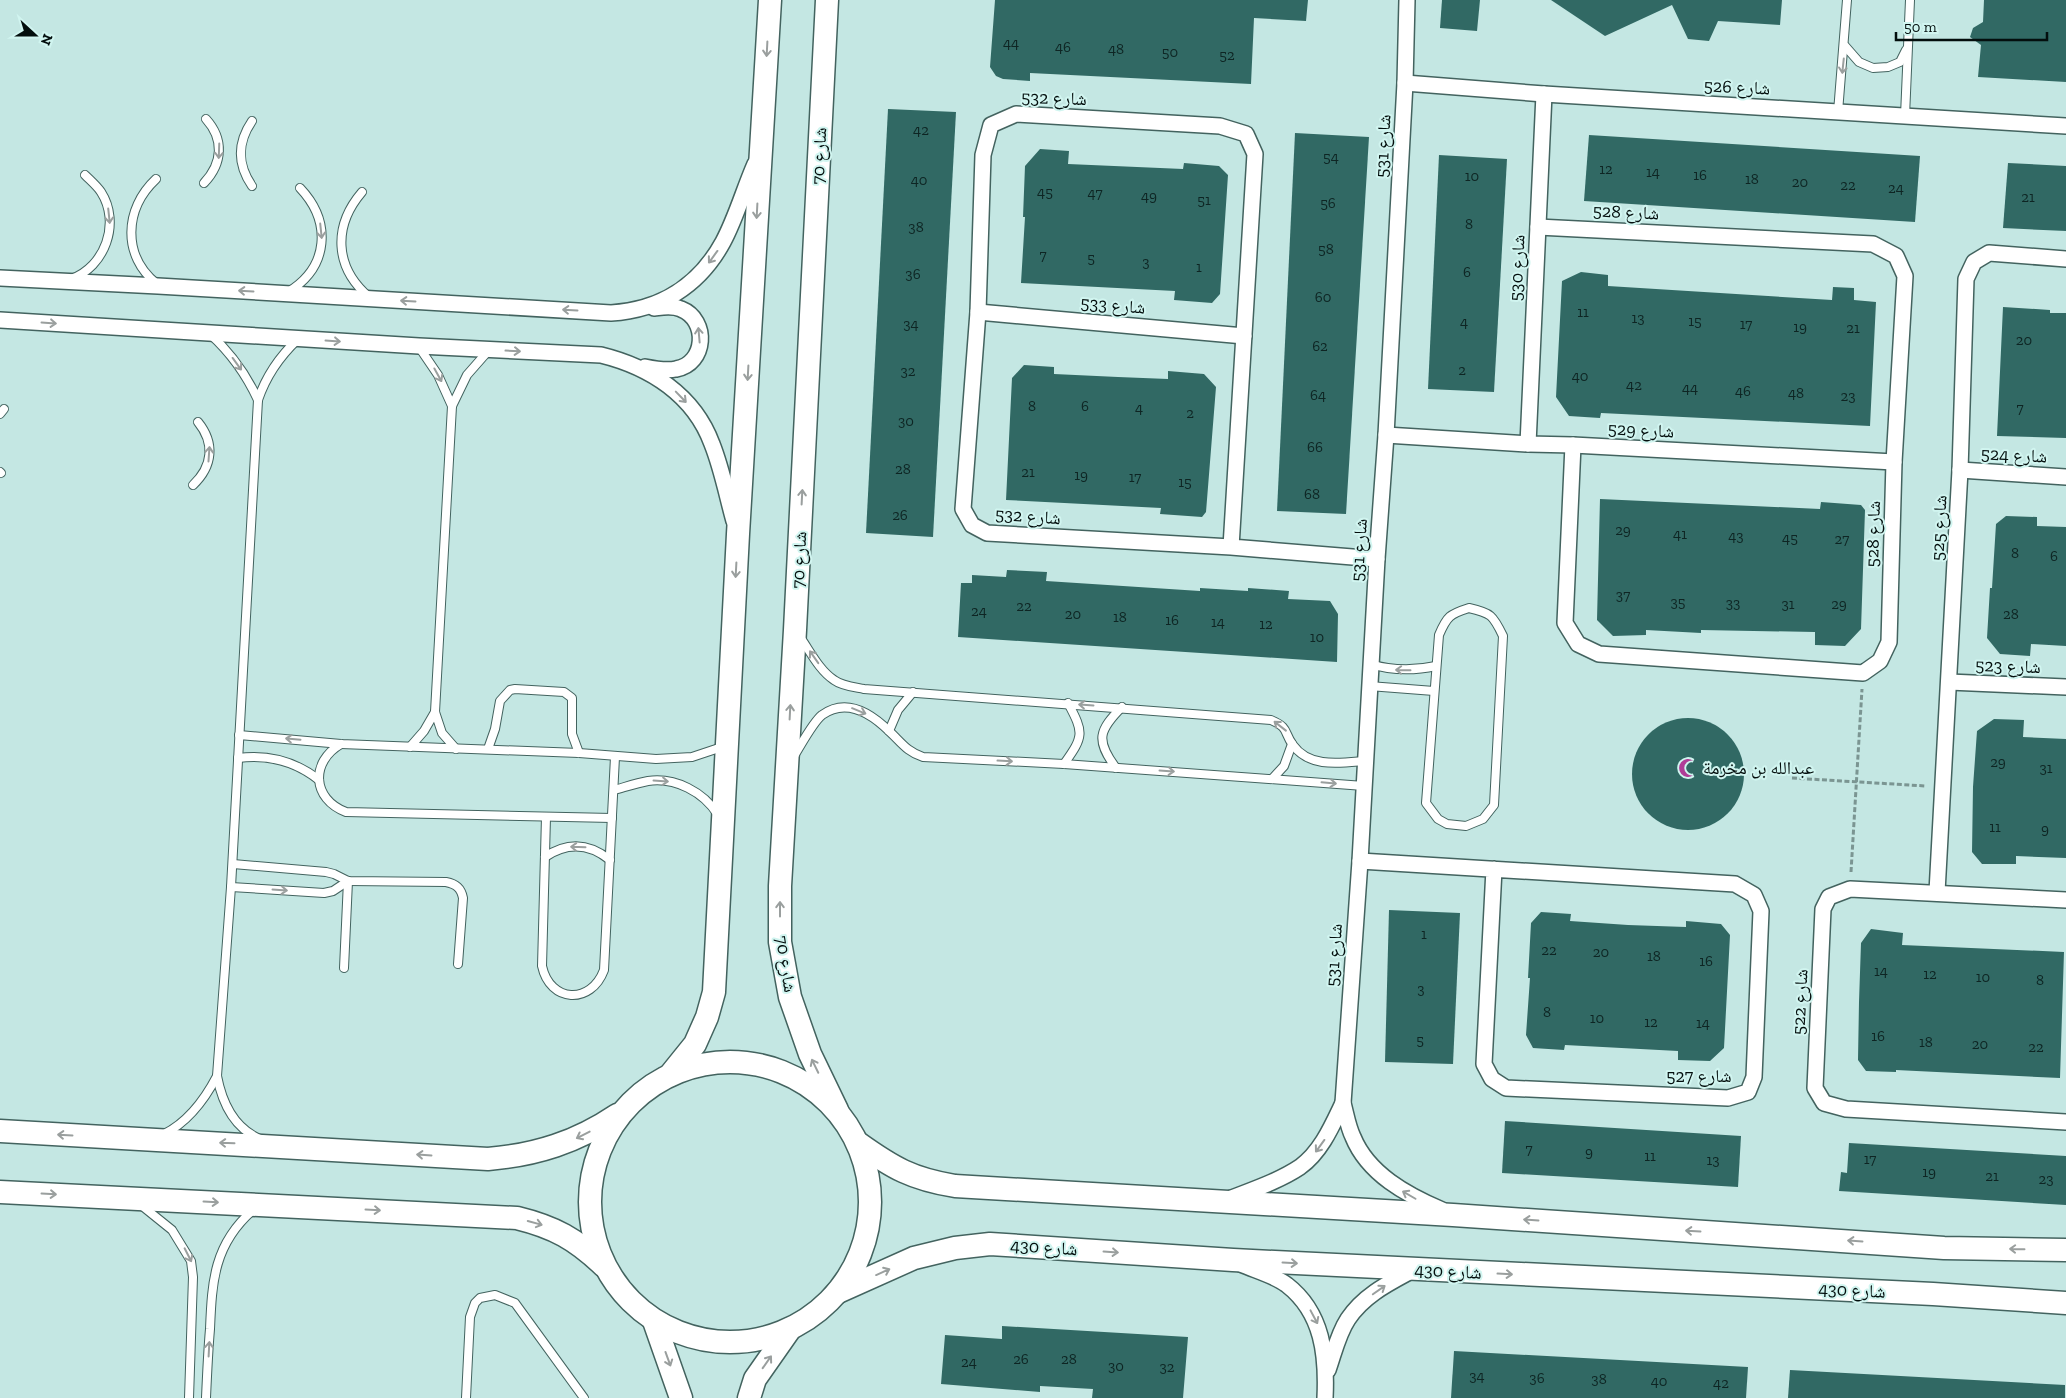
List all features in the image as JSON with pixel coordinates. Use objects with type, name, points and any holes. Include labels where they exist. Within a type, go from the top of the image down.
[{"type":"main road","points":[[670,1075],[695,1044],[707,1017],[714,992],[738,534],[770,0]]},
{"type":"main road","name":"شارع 70","points":[[827,0],[780,886],[780,942],[790,997],[810,1054],[836,1110]]},
{"type":"main road","points":[[0,1131],[488,1158],[517,1156],[546,1150],[574,1140],[600,1127],[624,1110],[645,1090],[670,1075],[685,1069],[718,1062],[751,1063],[768,1066],[798,1079],[812,1088],[836,1110],[858,1143],[868,1177],[870,1220],[864,1246],[853,1270],[838,1292],[808,1319],[771,1337],[724,1343],[691,1338],[654,1320],[627,1298],[607,1270],[588,1251],[567,1236],[542,1224],[517,1218],[0,1192]]},
{"type":"main road","points":[[607,1270],[592,1224],[590,1200],[593,1175],[600,1152],[624,1110]]},
{"type":"main road","points":[[858,1143],[903,1172],[932,1182],[983,1188],[1453,1215],[1944,1248],[2066,1250]]},
{"type":"main road","name":"شارع 430","points":[[838,1292],[914,1258],[954,1248],[990,1244],[1414,1270],[1933,1294],[2066,1303]]},
{"type":"main road","points":[[654,1320],[681,1398]]},
{"type":"main road","points":[[749,1398],[755,1379],[790,1329]]},
{"type":"street","name":"شارع 531","points":[[1222,1202],[1271,1182],[1300,1167],[1316,1151],[1331,1130],[1343,1103],[1386,435],[1405,84],[1407,0]]},
{"type":"street","name":"شارع 526","points":[[1405,84],[2066,126]]},
{"type":"street","name":"شارع 530","points":[[1528,444],[1544,94]]},
{"type":"street","name":"شارع 532","points":[[1231,547],[1255,154],[1246,134],[1220,126],[1016,114],[991,125],[982,155],[978,312],[963,509],[972,525],[987,533],[1231,547],[1377,559]]},
{"type":"street","points":[[644,309],[661,302],[692,282],[715,256],[724,241],[761,148]]},
{"type":"street","name":"شارع 528","points":[[1538,227],[1873,244],[1896,256],[1905,276],[1894,462],[1889,642],[1880,661],[1863,673]]},
{"type":"street","name":"شارع 525","points":[[1937,892],[1960,470],[1966,279],[1974,262],[1989,253],[2066,259]]},
{"type":"street","points":[[0,278],[611,313],[673,306],[689,313],[699,327],[700,344],[692,360],[678,369],[669,370],[638,366],[601,355],[298,339],[0,320]]},
{"type":"street","name":"شارع 533","points":[[978,312],[1244,336]]},
{"type":"street","points":[[638,366],[670,386],[689,406],[705,428],[712,444],[738,534]]},
{"type":"street","name":"شارع 529","points":[[1386,435],[1894,462]]},
{"type":"street","points":[[1573,445],[1565,623],[1578,644],[1599,654],[1863,673]]},
{"type":"street","name":"شارع 524","points":[[1960,470],[2066,477]]},
{"type":"street","name":"شارع 523","points":[[1949,682],[2066,687]]},
{"type":"street","name":"شارع 527","points":[[1360,861],[1494,869],[1735,884],[1754,895],[1761,910],[1754,1077],[1748,1092],[1728,1098],[1506,1088],[1492,1079],[1484,1064],[1494,869]]},
{"type":"street","name":"شارع 522","points":[[2066,900],[1850,889],[1829,897],[1823,909],[1815,1088],[1824,1103],[1846,1109],[2066,1122]]},
{"type":"street","name":"شارع 531","points":[[1343,1103],[1353,1138],[1366,1160],[1404,1193],[1453,1215]]},
{"type":"street","points":[[1233,1260],[1286,1284],[1308,1306],[1318,1326],[1324,1351],[1326,1373],[1325,1398]]},
{"type":"street","points":[[1326,1373],[1341,1332],[1348,1319],[1378,1289],[1414,1270]]},
{"type":"lane","points":[[1838,112],[1845,46],[1847,0]]},
{"type":"lane","points":[[1905,116],[1906,49],[1910,0]]},
{"type":"lane","points":[[1845,46],[1858,62],[1873,68],[1888,67],[1900,62],[1906,49]]},
{"type":"lane","points":[[204,183],[216,166],[220,146],[213,126],[206,119]]},
{"type":"lane","points":[[252,122],[242,139],[240,149],[242,168],[252,186]]},
{"type":"lane","points":[[64,282],[76,278],[95,262],[102,252],[108,235],[110,217],[107,205],[102,193],[86,175]]},
{"type":"lane","points":[[156,179],[148,187],[136,206],[132,217],[131,239],[139,265],[158,286]]},
{"type":"lane","points":[[286,294],[308,276],[316,264],[321,244],[320,224],[316,210],[300,188]]},
{"type":"lane","points":[[362,192],[353,202],[347,214],[341,241],[342,254],[349,273],[360,290],[370,298]]},
{"type":"lane","points":[[209,333],[242,370],[258,400]]},
{"type":"lane","points":[[273,1145],[256,1137],[241,1126],[229,1111],[221,1094],[217,1076],[232,887],[258,400],[263,386],[278,360],[298,339]]},
{"type":"lane","points":[[419,346],[438,375],[452,406]]},
{"type":"lane","points":[[456,749],[442,733],[435,712],[452,406],[467,375],[490,350]]},
{"type":"lane","points":[[194,484],[201,478],[210,460],[208,439],[198,422]]},
{"type":"lane","points":[[1469,608],[1488,613],[1495,619],[1503,636],[1494,806],[1482,819],[1466,826],[1443,822],[1438,819],[1426,803],[1436,666],[1439,635],[1446,619],[1453,613],[1469,608]]},
{"type":"lane","points":[[795,630],[824,672],[835,681],[864,689],[1122,707],[1271,720],[1287,730],[1292,744],[1303,756],[1315,761],[1334,764],[1364,761]]},
{"type":"lane","points":[[1370,664],[1397,670],[1417,670],[1436,666]]},
{"type":"lane","points":[[1369,686],[1434,691]]},
{"type":"lane","points":[[488,749],[495,729],[500,701],[506,693],[515,689],[564,692],[572,698],[572,734],[579,753]]},
{"type":"lane","points":[[889,731],[898,710],[913,692]]},
{"type":"lane","points":[[1064,764],[1078,745],[1080,726],[1068,703]]},
{"type":"lane","points":[[787,766],[821,716],[834,709],[848,707],[862,710],[889,731],[906,749],[923,757],[1064,764],[1364,786]]},
{"type":"lane","points":[[1116,768],[1105,753],[1102,738],[1106,723],[1122,707]]},
{"type":"lane","points":[[410,747],[424,731],[435,712]]},
{"type":"lane","points":[[239,735],[342,744],[579,753],[615,757],[674,759],[710,752],[727,746]]},
{"type":"lane","points":[[342,744],[324,758],[319,780],[325,797],[331,804],[346,812],[612,818]]},
{"type":"lane","points":[[1272,778],[1284,766],[1292,744]]},
{"type":"lane","points":[[238,758],[263,757],[277,759],[303,768],[319,780]]},
{"type":"lane","points":[[546,817],[542,966],[544,976],[557,991],[566,995],[576,995],[594,988],[604,970],[615,757]]},
{"type":"lane","points":[[614,790],[659,780],[681,785],[692,790],[710,804],[723,824]]},
{"type":"lane","points":[[545,857],[563,847],[578,846],[594,849],[610,860]]},
{"type":"lane","points":[[233,864],[326,872],[348,881],[446,882],[456,885],[462,898],[458,964]]},
{"type":"lane","points":[[232,887],[324,893],[333,891],[348,881]]},
{"type":"lane","points":[[344,968],[348,881]]},
{"type":"lane","points":[[152,1140],[169,1131],[197,1107],[217,1076]]},
{"type":"lane","points":[[129,1198],[145,1208],[172,1230],[192,1261],[189,1398]]},
{"type":"lane","points":[[206,1398],[212,1286],[216,1267],[222,1249],[232,1232],[244,1217],[259,1204]]},
{"type":"lane","points":[[466,1398],[470,1317],[475,1303],[480,1298],[495,1295],[515,1303],[584,1398]]},
{"type":"path","points":[[1850,889],[1863,673]]},
{"type":"path","points":[[1792,778],[1943,787]]},
{"type":"building","points":[[995,0],[1308,0],[1306,21],[1254,18],[1251,84],[1030,73],[1030,81],[1003,79],[996,76],[990,67]]},
{"type":"building","points":[[1442,0],[1480,0],[1477,31],[1440,28]]},
{"type":"building","points":[[1551,0],[1782,0],[1780,25],[1718,21],[1709,41],[1688,39],[1672,5],[1605,36]]},
{"type":"building","points":[[1984,0],[2066,0],[2066,82],[1978,77],[1981,45],[1970,37],[1973,28],[1983,22]]},
{"type":"building","points":[[888,109],[956,112],[933,537],[866,533]]},
{"type":"building","points":[[1295,133],[1369,137],[1346,514],[1277,511]]},
{"type":"building","points":[[1589,135],[1920,156],[1915,222],[1584,201]]},
{"type":"building","points":[[1040,149],[1069,151],[1068,164],[1183,169],[1184,163],[1219,166],[1228,175],[1220,294],[1212,303],[1174,300],[1175,291],[1021,283],[1025,217],[1023,217],[1025,166]]},
{"type":"building","points":[[1439,155],[1507,159],[1494,392],[1428,389]]},
{"type":"building","points":[[2008,163],[2066,166],[2066,231],[2003,228]]},
{"type":"building","points":[[1581,272],[1608,275],[1608,286],[1832,300],[1833,287],[1854,288],[1854,300],[1876,302],[1870,426],[1601,413],[1600,418],[1569,416],[1556,397],[1562,281]]},
{"type":"building","points":[[2003,307],[2050,310],[2050,313],[2066,313],[2066,438],[1997,436]]},
{"type":"building","points":[[1024,365],[1054,367],[1054,374],[1168,379],[1168,371],[1204,374],[1216,387],[1206,512],[1202,517],[1160,514],[1161,508],[1006,500],[1012,378]]},
{"type":"building","points":[[1600,499],[1820,509],[1821,502],[1861,505],[1865,510],[1861,629],[1845,646],[1815,645],[1815,632],[1701,630],[1701,633],[1646,630],[1646,635],[1613,636],[1597,620]]},
{"type":"building","points":[[2006,516],[2037,517],[2037,526],[2066,527],[2066,646],[2031,644],[2030,656],[2000,654],[1987,638],[1996,524]]},
{"type":"building","points":[[1007,570],[1047,572],[1046,581],[1200,591],[1200,588],[1248,591],[1248,588],[1289,591],[1288,599],[1330,601],[1338,614],[1337,662],[958,637],[961,583],[972,583],[972,575],[1006,577]]},
{"type":"building","name":"عبدالله بن مخرمة","points":[[1688,718],[1699,719],[1709,723],[1727,735],[1739,753],[1743,763],[1743,785],[1739,795],[1727,813],[1709,825],[1699,829],[1688,830],[1677,829],[1667,825],[1649,813],[1637,795],[1633,785],[1632,774],[1633,763],[1637,753],[1649,735],[1667,723],[1677,719]]},
{"type":"building","points":[[1994,719],[2024,720],[2023,737],[2066,739],[2066,858],[2016,856],[2016,864],[1982,864],[1972,852],[1973,787],[1977,731]]},
{"type":"building","points":[[1389,910],[1460,913],[1453,1064],[1385,1062]]},
{"type":"building","points":[[1541,912],[1571,914],[1570,921],[1628,925],[1686,927],[1686,921],[1721,924],[1730,935],[1724,1048],[1710,1061],[1678,1060],[1678,1051],[1565,1045],[1564,1050],[1533,1048],[1526,1035],[1531,923]]},
{"type":"building","points":[[1871,929],[1903,933],[1902,945],[2064,952],[2060,1078],[1896,1070],[1896,1072],[1866,1071],[1858,1060],[1861,943]]},
{"type":"building","points":[[1505,1121],[1741,1136],[1738,1187],[1502,1173]]},
{"type":"building","points":[[1849,1143],[2066,1156],[2066,1205],[1839,1191],[1841,1172],[1847,1173]]},
{"type":"building","points":[[1002,1326],[1188,1337],[1183,1398],[1092,1398],[1093,1389],[1040,1386],[1040,1392],[941,1384],[945,1335],[1002,1339]]},
{"type":"building","points":[[1454,1351],[1748,1367],[1746,1398],[1451,1398]]},
{"type":"building","points":[[1790,1370],[2065,1385],[2065,1398],[1788,1398]]},
{"type":"place","name":"عبدالله بن مخرمة","points":[[1688,768]]}]
